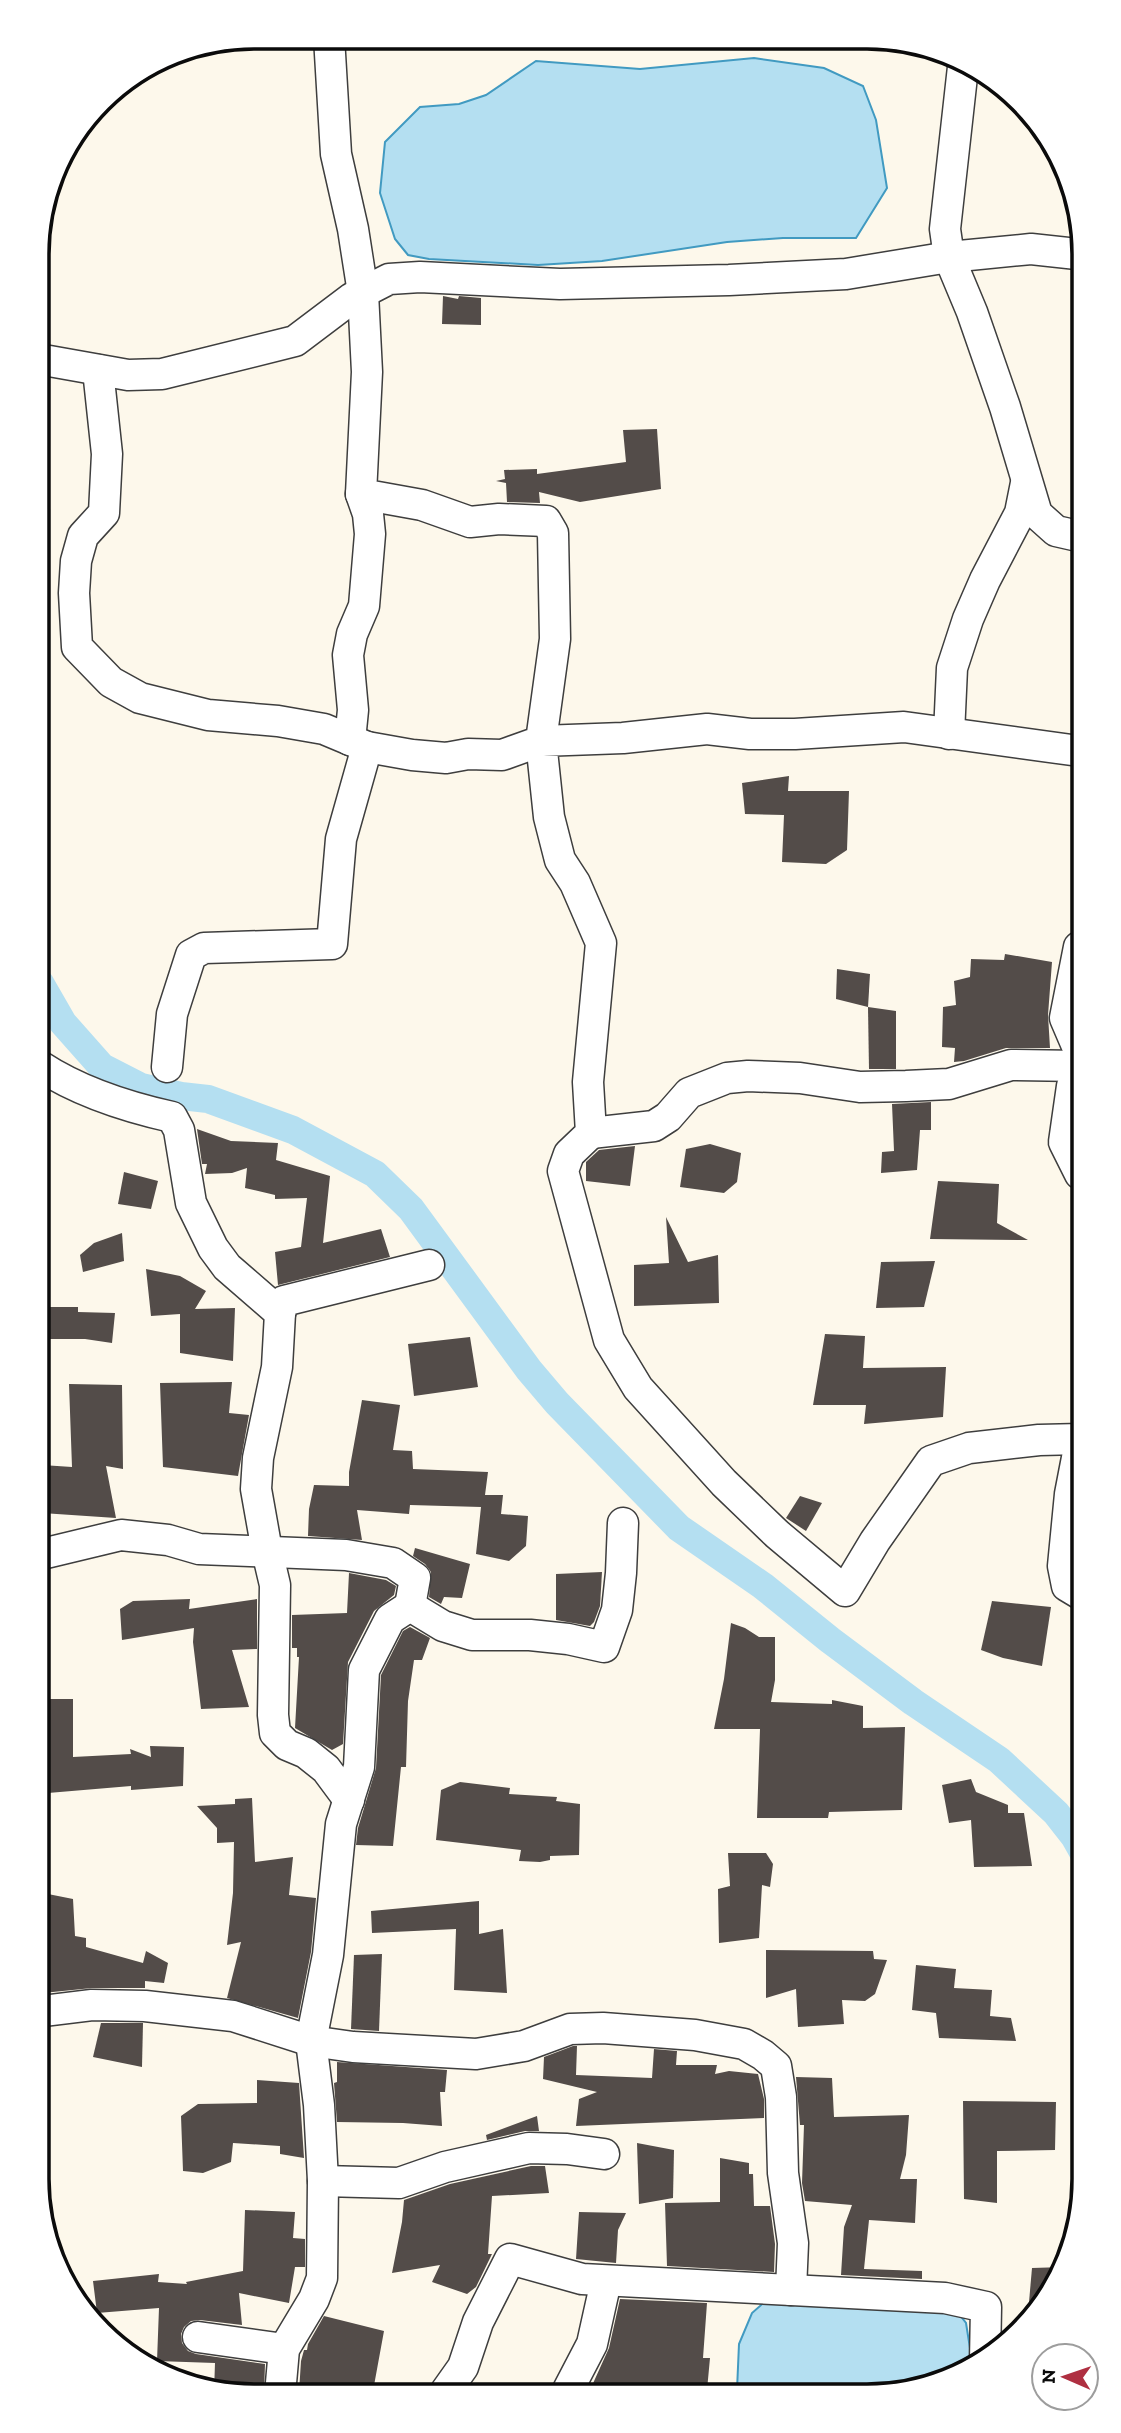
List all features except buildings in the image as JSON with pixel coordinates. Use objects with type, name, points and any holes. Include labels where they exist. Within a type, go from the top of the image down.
[{"type":"street","points":[[167,1067],[172,1014],[191,955],[204,948],[332,944],[341,839],[358,743],[348,655],[352,634],[364,606],[370,534],[368,514],[361,494],[367,372],[363,293],[353,229],[336,154],[330,49]]},
{"type":"street","points":[[962,73],[945,229],[949,257],[972,312],[1018,445],[1026,483],[1037,514],[1056,531],[1072,535]]},
{"type":"street","points":[[49,361],[128,375],[162,374],[295,341],[352,298],[389,279],[421,277],[560,284],[729,280],[846,274],[949,257],[1031,249],[1072,253]]},
{"type":"street","points":[[98,370],[107,454],[104,513],[83,536],[76,561],[76,647],[111,682],[140,698],[208,715],[278,721],[324,729],[358,743],[412,755],[446,758],[468,754],[502,755],[541,741],[623,738],[707,729],[750,734],[795,734],[904,727],[1072,750]]},
{"type":"street","points":[[949,734],[952,668],[968,619],[985,580],[1020,513],[1026,483]]},
{"type":"street","points":[[361,494],[422,505],[470,522],[499,519],[546,521],[553,533],[555,639],[541,741],[549,817],[560,860],[576,883],[601,943],[588,1082],[591,1133]]},
{"type":"street","points":[[1072,987],[1065,1018],[1072,1034]]},
{"type":"street","points":[[1072,1066],[1011,1065],[949,1084],[917,1086],[860,1087],[800,1078],[727,1078],[689,1093],[668,1117],[654,1126],[591,1133],[569,1154],[563,1171],[609,1340],[638,1388],[724,1483],[777,1534],[845,1591],[875,1541],[931,1461],[969,1448],[1072,1438]]},
{"type":"street","points":[[49,1072],[132,1107],[172,1117],[179,1130],[191,1203],[213,1248],[228,1267],[280,1313]]},
{"type":"street","points":[[1072,1092],[1064,1142],[1072,1158]]},
{"type":"street","points":[[349,1800],[326,1769],[306,1753],[287,1745],[275,1733],[272,1715],[275,1585],[256,1489],[258,1458],[277,1367],[280,1313],[284,1301],[429,1265]]},
{"type":"street","points":[[1072,1484],[1063,1566],[1067,1586],[1072,1589]]},
{"type":"street","points":[[410,1606],[443,1626],[472,1635],[530,1635],[568,1639],[604,1647],[617,1610],[623,1523]]},
{"type":"street","points":[[49,1552],[121,1535],[167,1540],[199,1549],[346,1555],[393,1563],[415,1578],[410,1606],[390,1619],[364,1670],[359,1767],[341,1824],[336,1852],[328,1955],[311,2041],[319,2105],[323,2181],[323,2278],[314,2299],[284,2349],[281,2384]]},
{"type":"street","points":[[49,2010],[92,2005],[145,2006],[233,2017],[311,2041],[353,2047],[476,2054],[524,2046],[570,2029],[603,2028],[695,2035],[744,2044],[776,2066],[781,2097],[783,2173],[793,2244],[791,2290]]},
{"type":"street","points":[[323,2181],[399,2183],[445,2167],[529,2148],[604,2154]]},
{"type":"street","points":[[451,2384],[463,2367],[478,2322],[510,2259],[583,2279],[945,2298],[986,2307],[985,2347]]},
{"type":"street","points":[[571,2384],[592,2344],[606,2281]]},
{"type":"street","points":[[198,2337],[284,2349]]},
{"type":"water","points":[[754,58],[824,68],[863,86],[876,120],[887,188],[856,238],[783,238],[727,242],[602,261],[538,265],[429,259],[408,255],[395,239],[380,193],[385,142],[420,107],[459,104],[486,95],[536,61],[640,69]]},
{"type":"water","points":[[768,2299],[952,2305],[966,2323],[971,2356],[933,2373],[894,2382],[737,2384],[739,2344],[752,2313]]},
{"type":"waterway","points":[[49,999],[63,1023],[102,1067],[141,1087],[208,1099],[293,1130],[375,1174],[411,1209],[529,1370],[557,1403],[679,1528],[763,1586],[913,1702],[999,1760],[1056,1813],[1072,1833]]}]
